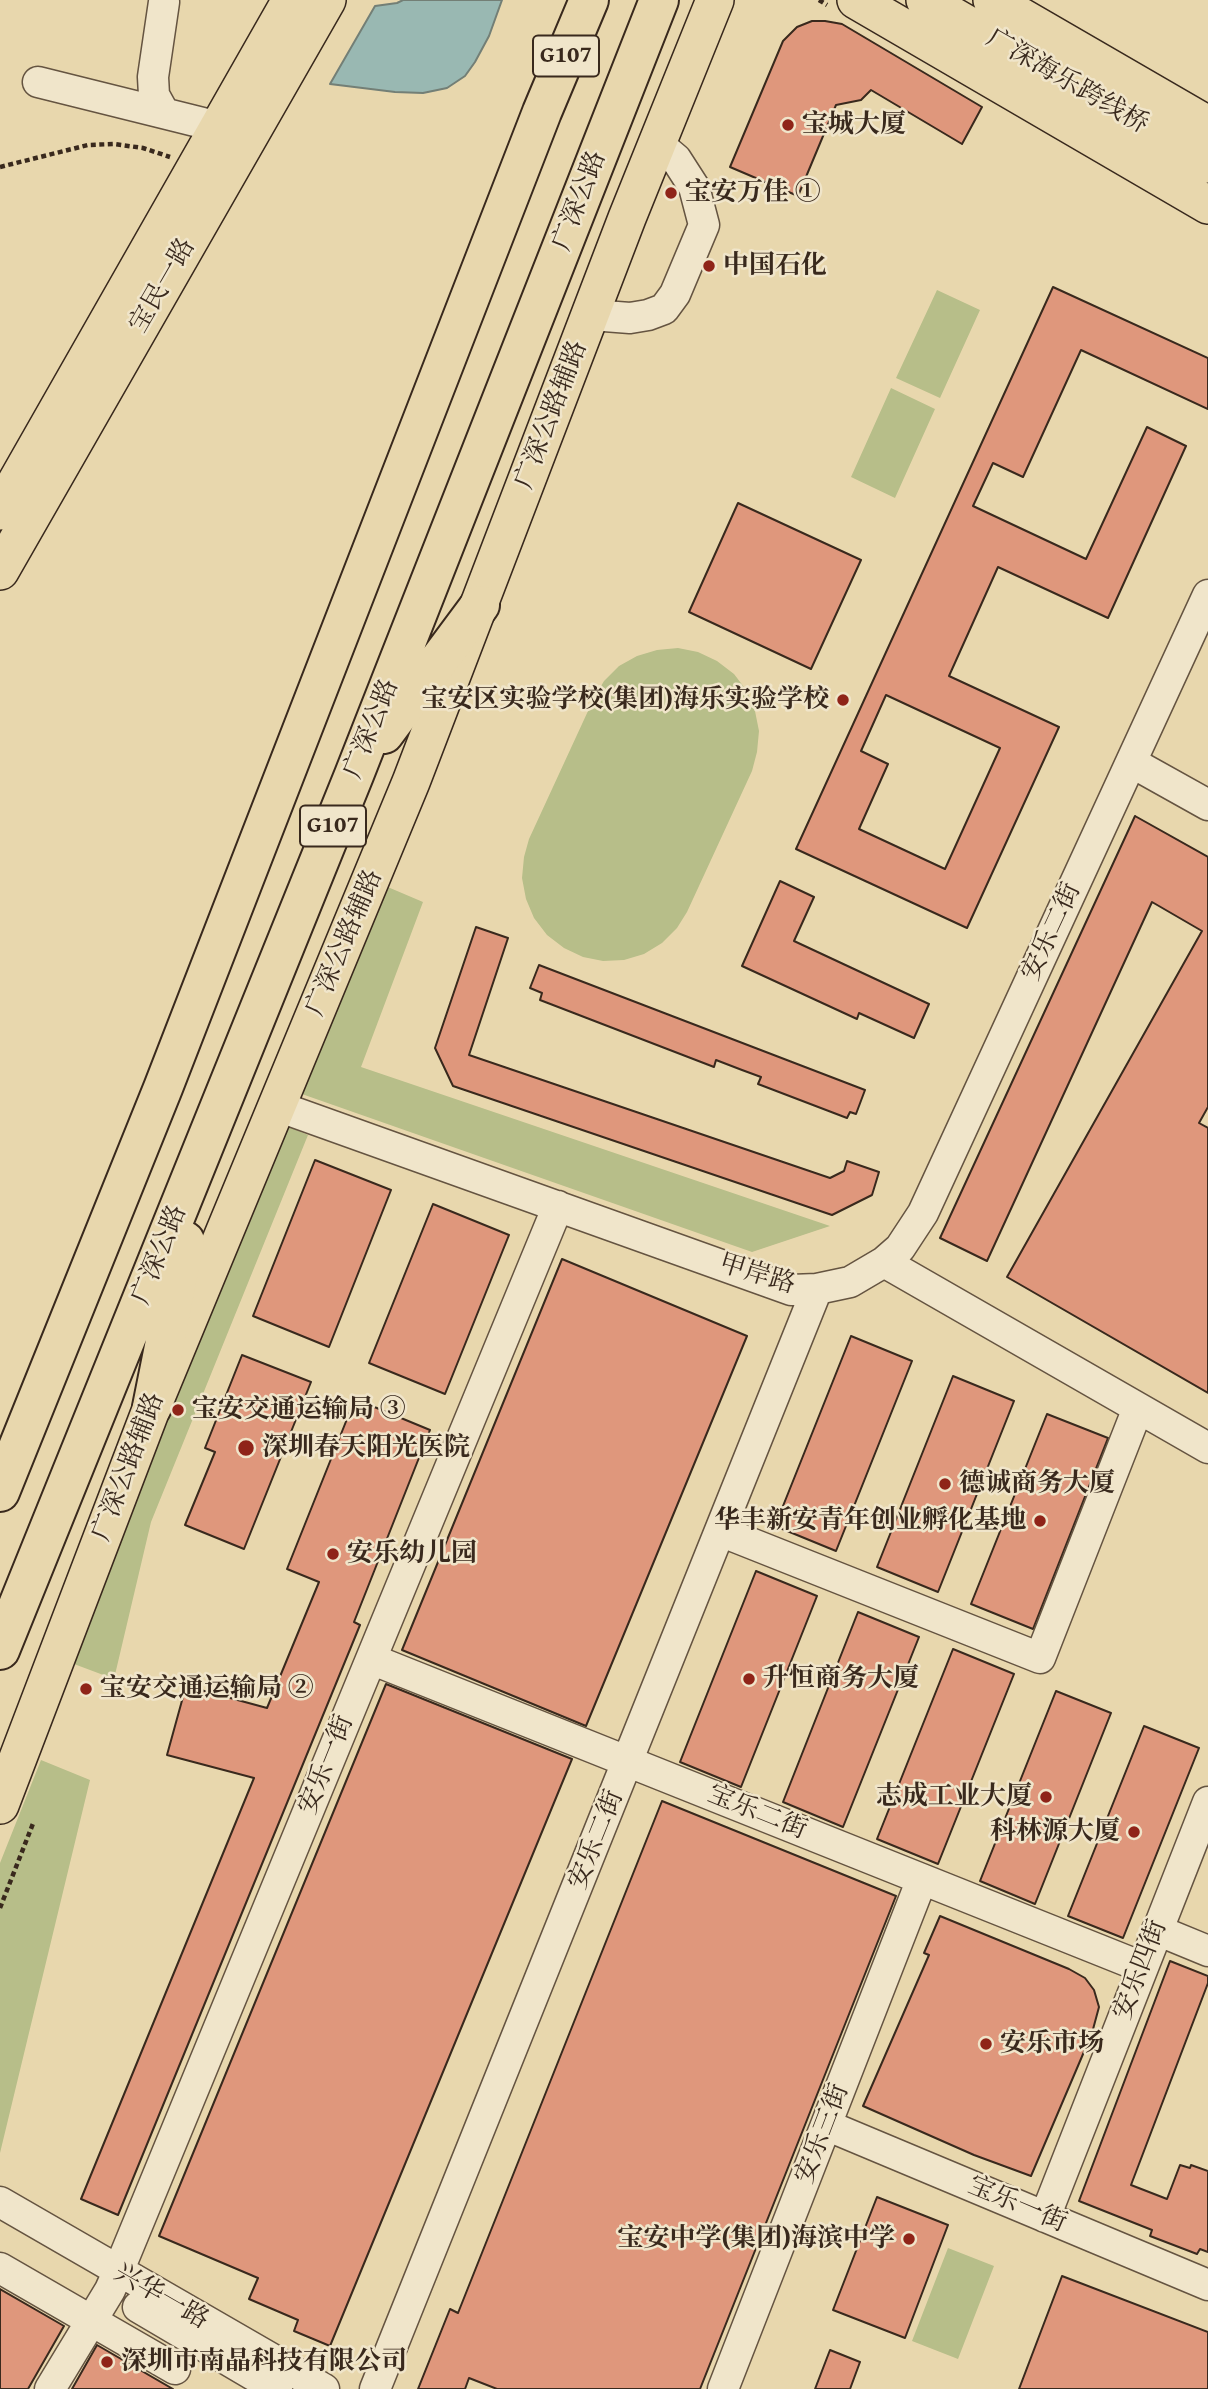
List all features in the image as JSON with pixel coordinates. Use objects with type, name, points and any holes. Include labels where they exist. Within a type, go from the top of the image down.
[{"type":"highway","name":"广深公路","points":[[0,1650],[354,775],[659,0]]},
{"type":"highway","name":"G107","points":[[0,1492],[169,1075],[585,6]]},
{"type":"highway","points":[[354,775],[480,605]]},
{"type":"highway","points":[[152,1407],[202,1151]]},
{"type":"main road","name":"宝民一路","points":[[0,511],[291,0]]},
{"type":"main road","name":"宝民一路","points":[[0,571],[327,0]]},
{"type":"main road","points":[[856,0],[1208,205]]},
{"type":"main road","name":"广深海乐跨线桥","points":[[925,0],[1208,164]]},
{"type":"main road","name":"广深海乐跨线桥","points":[[992,0],[1208,125]]},
{"type":"main road","points":[[1036,0],[1208,101]]},
{"type":"main road","name":"广深公路辅路","points":[[0,1805],[152,1407],[411,782],[657,143],[716,5]]},
{"type":"main road","points":[[0,1447],[42,1389]]},
{"type":"street","points":[[164,2],[153,77],[153,95],[164,113]]},
{"type":"street","points":[[38,82],[219,127]]},
{"type":"street","points":[[591,315],[630,318],[664,309],[675,294],[704,225],[694,187],[676,159],[657,143]]},
{"type":"street","name":"安乐二街","points":[[884,1262],[900,1248],[923,1213],[1208,595]]},
{"type":"street","points":[[1131,762],[1208,805]]},
{"type":"street","name":"甲岸路","points":[[277,1106],[791,1290],[817,1289],[850,1282],[884,1262]]},
{"type":"street","name":"安乐一街","points":[[50,2389],[114,2281],[558,1206]]},
{"type":"street","points":[[884,1262],[1208,1448]]},
{"type":"street","name":"安乐二街","points":[[375,2389],[817,1289]]},
{"type":"street","points":[[720,1531],[1040,1658],[1138,1408]]},
{"type":"street","name":"宝乐二街","points":[[371,1659],[1142,1966]]},
{"type":"street","name":"安乐四街","points":[[1045,2217],[1208,1802]]},
{"type":"street","name":"安乐三街","points":[[723,2389],[922,1879]]},
{"type":"street","points":[[1157,1930],[1208,1951]]},
{"type":"street","name":"宝乐一街","points":[[826,2125],[1208,2285]]},
{"type":"street","name":"兴华一路","points":[[0,2202],[114,2281]]},
{"type":"street","name":"兴华一路","points":[[0,2224],[114,2281],[197,2330],[324,2389]]},
{"type":"street","points":[[0,2268],[90,2319],[170,2379],[197,2330]]},
{"type":"street","name":"兴华一路","points":[[197,2330],[277,2389]]},
{"type":"path","points":[[0,167],[88,145],[114,144],[143,148],[174,158]]},
{"type":"path","points":[[0,1908],[34,1821]]},
{"type":"green space","points":[[937,290],[980,310],[940,398],[896,378]]},
{"type":"green space","points":[[891,388],[935,409],[895,498],[851,477]]},
{"type":"green space","points":[[678,648],[698,652],[717,661],[734,674],[747,691],[759,731],[752,771],[687,912],[677,928],[662,943],[644,954],[624,960],[603,961],[583,957],[564,948],[547,935],[534,918],[526,899],[522,878],[529,839],[604,681],[619,666],[637,656]]},
{"type":"green space","points":[[383,885],[423,902],[361,1067],[830,1226],[752,1252],[299,1093]]},
{"type":"green space","points":[[284,1125],[308,1135],[151,1522],[114,1679],[74,1664],[169,1408]]},
{"type":"green space","points":[[41,1760],[90,1780],[0,2153],[0,1863]]},
{"type":"green space","points":[[948,2248],[994,2266],[958,2359],[912,2341]]},
{"type":"water","points":[[403,0],[502,0],[489,36],[475,62],[465,76],[447,88],[423,93],[330,84],[375,6]]},
{"type":"building","name":"宝城大厦","points":[[812,21],[842,24],[982,107],[962,144],[871,90],[861,100],[836,105],[798,196],[730,167],[783,41],[797,27]]},
{"type":"building","points":[[1053,287],[1208,358],[1208,409],[1081,350],[1023,477],[993,463],[973,506],[1086,559],[1147,427],[1186,446],[1108,618],[998,567],[949,676],[1059,727],[967,928],[796,849]],"holes":[[[886,695],[1000,748],[945,869],[859,829],[888,764],[861,751]]]},
{"type":"building","points":[[738,503],[861,560],[811,669],[689,612]]},
{"type":"building","points":[[1135,816],[1208,857],[1208,1107],[1199,1123],[1208,1128],[1208,1393],[1007,1277],[1202,931],[1152,902],[987,1261],[940,1238]]},
{"type":"building","points":[[780,881],[814,897],[794,941],[929,1004],[914,1038],[859,1013],[857,1019],[742,966]]},
{"type":"building","points":[[476,927],[508,938],[469,1055],[830,1178],[844,1171],[847,1161],[879,1172],[872,1195],[832,1215],[453,1086],[435,1048]]},
{"type":"building","points":[[539,965],[865,1090],[856,1114],[850,1112],[847,1118],[758,1084],[761,1077],[716,1060],[714,1067],[540,1000],[542,993],[530,988]]},
{"type":"building","points":[[315,1160],[391,1190],[329,1347],[253,1316]]},
{"type":"building","points":[[433,1204],[509,1235],[445,1394],[369,1363]]},
{"type":"building","points":[[562,1259],[747,1336],[586,1726],[402,1650]]},
{"type":"building","points":[[851,1336],[912,1361],[836,1551],[775,1526]]},
{"type":"building","name":"深圳春天阳光医院","points":[[242,1355],[311,1382],[244,1549],[185,1525],[215,1452],[205,1448]]},
{"type":"building","name":"德诚商务大厦","points":[[953,1376],[1014,1401],[938,1592],[877,1567]]},
{"type":"building","points":[[355,1399],[430,1430],[354,1622],[360,1625],[118,2215],[81,2199],[254,1778],[167,1755],[186,1686],[267,1708],[319,1582],[287,1569]]},
{"type":"building","name":"华丰新安青年创业孵化基地","points":[[1047,1414],[1108,1438],[1033,1629],[971,1604]]},
{"type":"building","name":"升恒商务大厦","points":[[756,1571],[817,1596],[741,1787],[680,1762]]},
{"type":"building","points":[[858,1612],[919,1637],[843,1827],[783,1802]]},
{"type":"building","points":[[953,1649],[1014,1674],[938,1864],[877,1839]]},
{"type":"building","points":[[386,1684],[572,1759],[330,2346],[294,2331],[298,2320],[249,2299],[258,2278],[159,2236]]},
{"type":"building","name":"志成工业大厦","points":[[1056,1691],[1111,1713],[1035,1904],[980,1881]]},
{"type":"building","name":"科林源大厦","points":[[1144,1726],[1199,1748],[1123,1938],[1068,1916]]},
{"type":"building","points":[[662,1801],[896,1896],[700,2389],[497,2389],[469,2378],[465,2389],[418,2389],[450,2309],[458,2313]]},
{"type":"building","name":"安乐市场","points":[[940,1916],[1069,1969],[1085,1978],[1094,1990],[1099,2007],[1092,2033],[1031,2176],[974,2155],[863,2106],[929,1955],[924,1953]]},
{"type":"building","points":[[1170,1961],[1208,1976],[1208,1983],[1131,2185],[1167,2199],[1180,2165],[1190,2168],[1191,2165],[1208,2171],[1208,2252],[1200,2249],[1197,2254],[1150,2236],[1152,2230],[1079,2201]]},
{"type":"building","points":[[877,2197],[948,2225],[905,2338],[833,2310]]},
{"type":"building","points":[[1062,2276],[1208,2332],[1208,2389],[1019,2389]]},
{"type":"building","points":[[0,2289],[64,2326],[28,2389],[0,2389]]},
{"type":"building","name":"深圳市南晶科技有限公司","points":[[97,2345],[173,2389],[72,2389]]},
{"type":"building","points":[[830,2350],[860,2362],[850,2389],[815,2389]]},
{"type":"place","name":"宝城大厦","points":[[788,125]]},
{"type":"place","name":"宝安万佳 ①","points":[[671,193]]},
{"type":"place","name":"中国石化","points":[[709,266]]},
{"type":"place","name":"宝安区实验学校(集团)海乐实验学校","points":[[843,700]]},
{"type":"place","name":"宝安交通运输局 ③","points":[[178,1410]]},
{"type":"place","name":"深圳春天阳光医院","points":[[246,1448]]},
{"type":"place","name":"德诚商务大厦","points":[[945,1484]]},
{"type":"place","name":"华丰新安青年创业孵化基地","points":[[1040,1521]]},
{"type":"place","name":"安乐幼儿园","points":[[333,1554]]},
{"type":"place","name":"升恒商务大厦","points":[[749,1679]]},
{"type":"place","name":"宝安交通运输局 ②","points":[[86,1689]]},
{"type":"place","name":"志成工业大厦","points":[[1046,1797]]},
{"type":"place","name":"科林源大厦","points":[[1134,1832]]},
{"type":"place","name":"安乐市场","points":[[986,2044]]},
{"type":"place","name":"宝安中学(集团)海滨中学","points":[[909,2239]]},
{"type":"place","name":"深圳市南晶科技有限公司","points":[[107,2362]]}]
